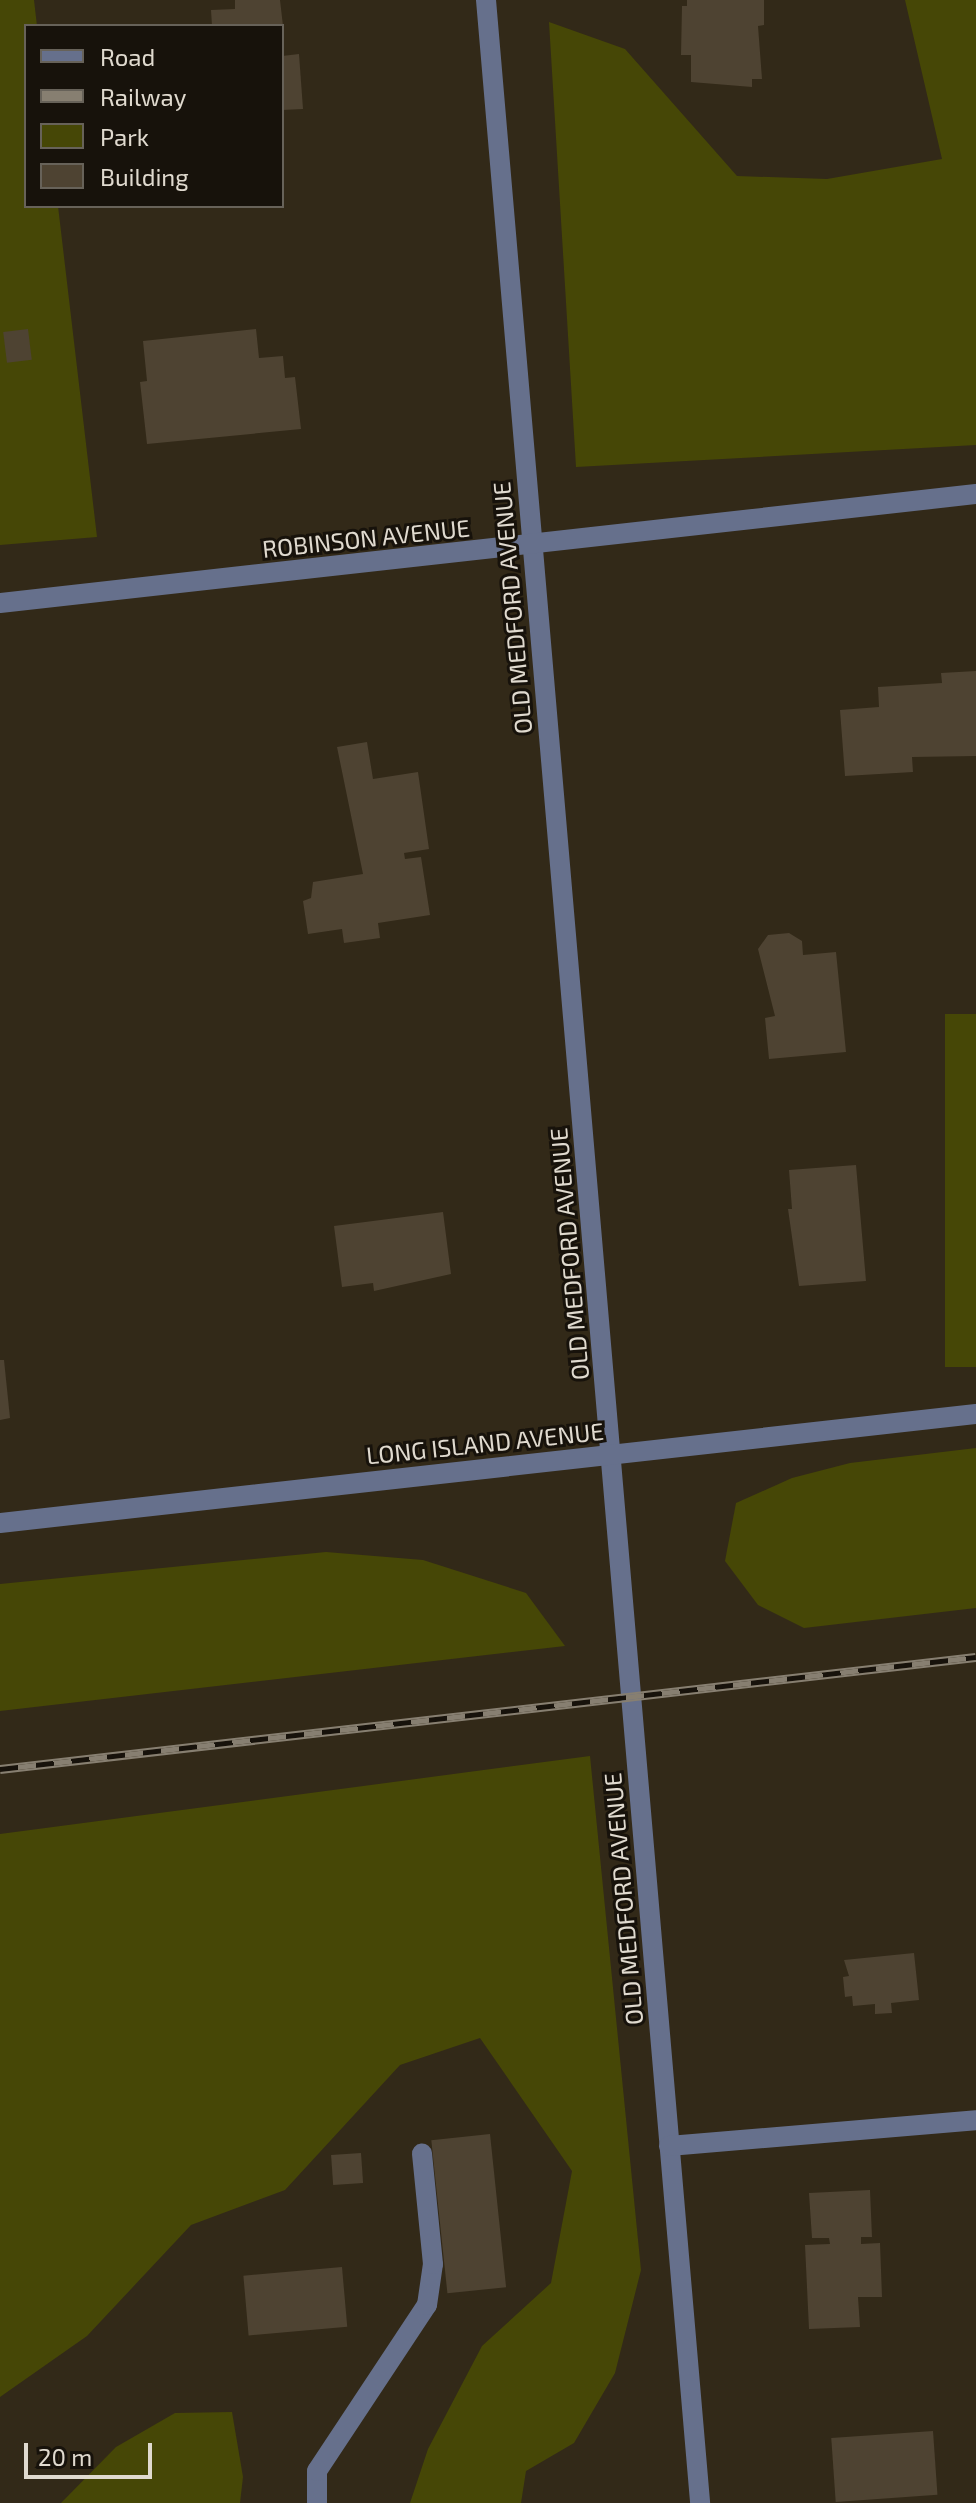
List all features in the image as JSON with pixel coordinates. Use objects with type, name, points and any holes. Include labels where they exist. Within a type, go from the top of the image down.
[{"type":"street","name":"OLD MEDFORD AVENUE","points":[[486,0],[613,1455],[700,2503]]},
{"type":"street","name":"ROBINSON AVENUE","points":[[0,603],[532,547],[976,494]]},
{"type":"street","name":"LONG ISLAND AVENUE","points":[[0,1523],[976,1414]]},
{"type":"street","points":[[669,2146],[976,2120]]},
{"type":"street","points":[[317,2503],[317,2471],[427,2305],[433,2264],[422,2154]]},
{"type":"green space","points":[[0,0],[34,0],[37,24],[24,24],[24,208],[58,208],[97,537],[0,545]]},
{"type":"green space","points":[[905,0],[976,0],[976,445],[576,467],[549,22],[625,49],[737,176],[827,179],[942,159]]},
{"type":"green space","points":[[945,1014],[976,1014],[976,1367],[945,1367]]},
{"type":"green space","points":[[976,1448],[976,1608],[804,1628],[758,1605],[725,1561],[736,1503],[792,1478],[850,1463]]},
{"type":"green space","points":[[326,1552],[423,1560],[526,1593],[565,1646],[0,1711],[0,1584]]},
{"type":"green space","points":[[590,1756],[641,2270],[615,2373],[574,2443],[526,2471],[521,2503],[410,2503],[428,2449],[482,2346],[551,2283],[572,2171],[480,2038],[400,2065],[285,2190],[191,2225],[87,2336],[0,2397],[0,1834]]},
{"type":"green space","points":[[232,2412],[243,2477],[240,2503],[61,2503],[116,2447],[175,2413]]},
{"type":"building","points":[[235,0],[280,0],[283,24],[212,24],[211,10],[235,9]]},
{"type":"building","points":[[687,0],[764,0],[764,25],[758,26],[762,79],[752,79],[752,87],[691,82],[691,55],[681,55],[682,6],[687,6]]},
{"type":"building","points":[[299,54],[303,109],[284,110],[284,56]]},
{"type":"building","points":[[28,329],[32,360],[7,363],[3,332]]},
{"type":"building","points":[[256,329],[259,358],[283,356],[285,378],[295,377],[301,429],[147,444],[140,382],[147,381],[143,341]]},
{"type":"building","points":[[976,671],[976,756],[912,757],[913,772],[845,776],[840,710],[879,707],[878,687],[942,683],[941,673]]},
{"type":"building","points":[[367,742],[373,779],[418,772],[429,849],[404,853],[405,859],[421,857],[430,915],[378,923],[380,938],[344,943],[342,929],[308,934],[303,901],[311,898],[313,882],[363,874],[337,747]]},
{"type":"building","points":[[789,933],[802,941],[803,955],[836,952],[846,1052],[769,1059],[765,1018],[775,1016],[758,949],[768,935]]},
{"type":"building","points":[[856,1165],[866,1281],[799,1286],[788,1209],[792,1209],[789,1170]]},
{"type":"building","points":[[443,1212],[451,1274],[374,1291],[373,1283],[342,1287],[334,1226]]},
{"type":"building","points":[[0,1360],[4,1360],[10,1418],[0,1420]]},
{"type":"building","points":[[914,1953],[919,2000],[891,2003],[892,2013],[875,2014],[875,2004],[853,2006],[852,1996],[845,1997],[843,1977],[849,1976],[844,1960]]},
{"type":"building","points":[[490,2134],[506,2287],[447,2293],[431,2140]]},
{"type":"building","points":[[361,2153],[363,2183],[333,2185],[331,2155]]},
{"type":"building","points":[[870,2190],[872,2237],[861,2237],[861,2244],[880,2243],[882,2297],[858,2297],[860,2327],[809,2329],[805,2245],[830,2244],[829,2238],[812,2238],[809,2193]]},
{"type":"building","points":[[342,2267],[347,2327],[249,2335],[243,2276]]},
{"type":"building","points":[[933,2431],[937,2495],[836,2502],[831,2438]]},
{"type":"railway","points":[[0,1769],[976,1657]]}]
